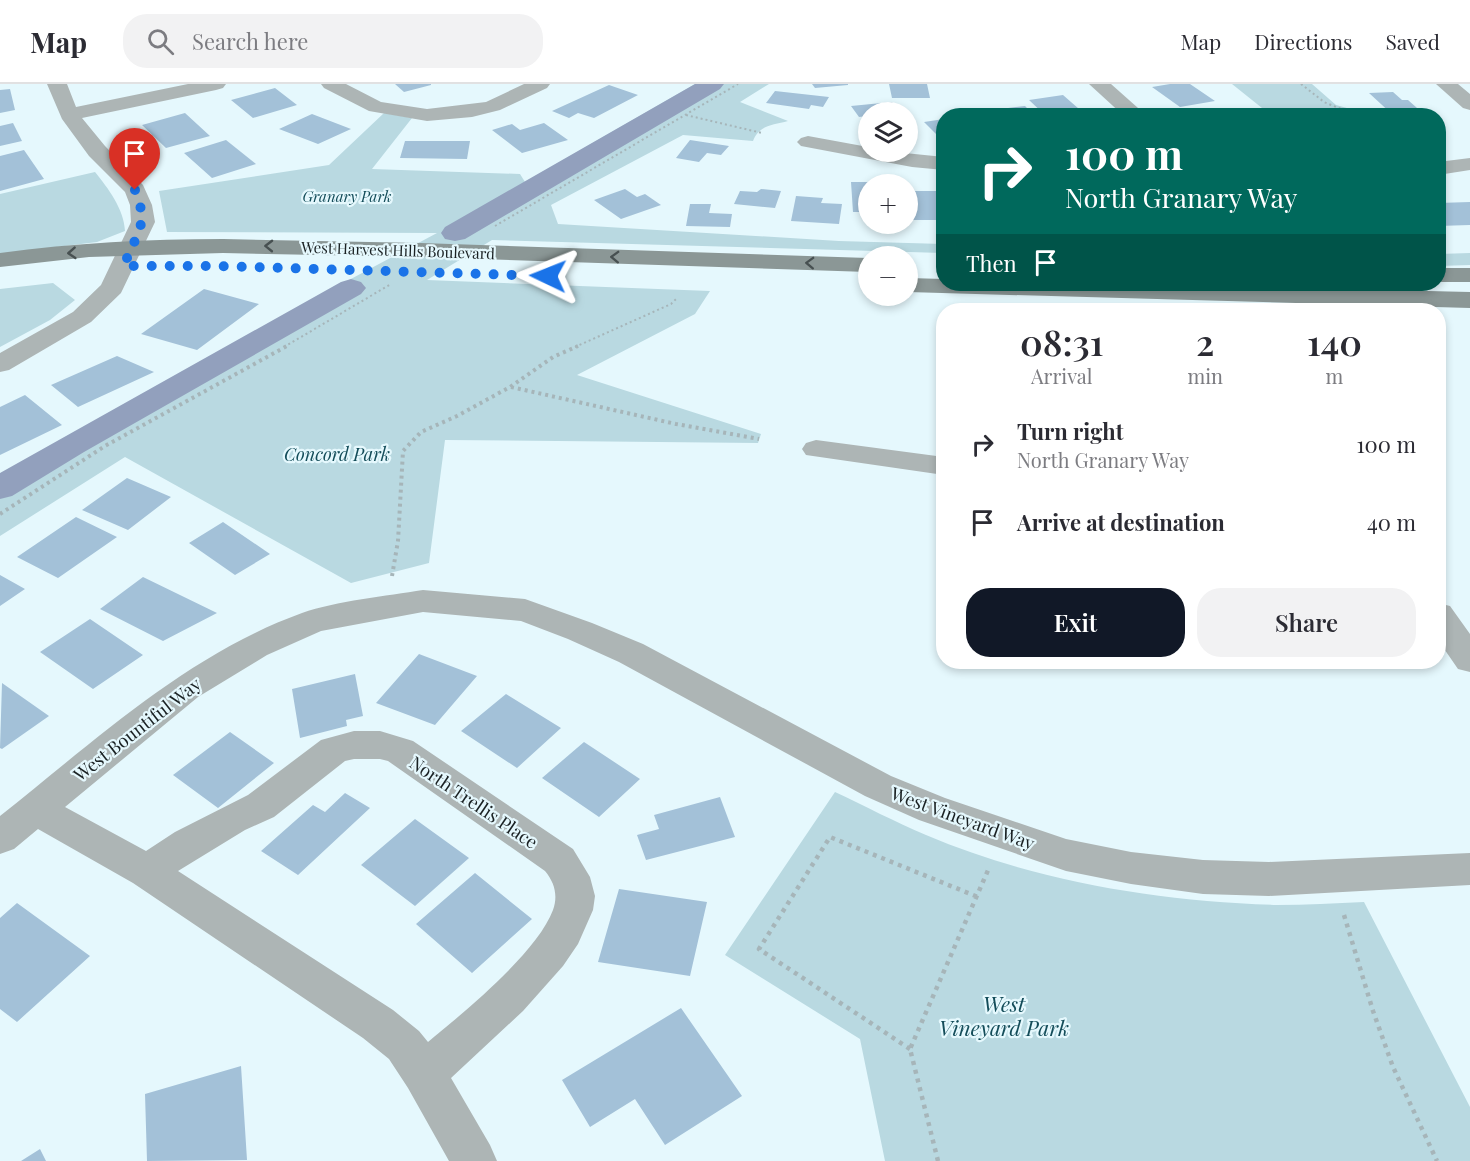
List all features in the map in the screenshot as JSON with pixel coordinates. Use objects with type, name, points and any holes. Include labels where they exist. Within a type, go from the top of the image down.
[{"type":"street","points":[[0,364],[82,317],[112,288],[143,222],[141,205],[135,190],[97,151],[69,115],[57,84]]},
{"type":"street","points":[[69,115],[216,84]]},
{"type":"street","points":[[331,84],[363,102],[389,111],[427,115],[493,106],[540,84]]},
{"type":"street","points":[[1099,84],[1128,108]]},
{"type":"street","points":[[1446,84],[1470,104]]},
{"type":"street","points":[[808,142],[936,163]]},
{"type":"street","points":[[1446,168],[1470,164]]},
{"type":"street","name":"West Harvest Hills Boulevard","points":[[0,278],[128,257],[277,246],[858,265]]},
{"type":"street","name":"West Harvest Hills Boulevard","points":[[0,260],[27,256],[128,257],[390,278]]},
{"type":"street","points":[[918,266],[936,267]]},
{"type":"street","name":"West Harvest Hills Boulevard","points":[[434,273],[858,284]]},
{"type":"street","points":[[1446,275],[1470,275]]},
{"type":"street","points":[[918,285],[936,286]]},
{"type":"street","points":[[1133,291],[1470,300]]},
{"type":"street","points":[[816,449],[936,465]]},
{"type":"street","name":"West Bountiful Way","points":[[0,838],[138,724],[186,688],[255,646],[314,621],[423,601]]},
{"type":"street","name":"West Vineyard Way","points":[[423,601],[525,610],[580,631],[631,653],[878,786],[932,810],[1066,855],[1131,868],[1203,877],[1258,879],[1427,873],[1470,869]]},
{"type":"street","points":[[1446,626],[1470,660]]},
{"type":"street","name":"North Trellis Place","points":[[147,871],[189,843],[261,806],[334,750],[354,745],[380,745],[400,751],[550,854],[570,872],[574,888],[574,909],[564,931],[527,977],[478,1026],[424,1073]]},
{"type":"street","points":[[36,809],[147,871],[378,1024],[404,1045],[424,1073],[474,1161]]},
{"type":"path","points":[[486,231],[738,84]]},
{"type":"path","points":[[1301,84],[1324,102],[1339,108]]},
{"type":"path","points":[[686,115],[762,133]]},
{"type":"path","points":[[0,514],[105,446],[283,348],[390,278]]},
{"type":"path","points":[[392,579],[398,541],[403,451],[421,432],[458,416],[510,387],[553,357],[676,299]]},
{"type":"path","points":[[510,387],[676,424],[759,439]]},
{"type":"path","points":[[910,1049],[759,948],[830,837],[978,897]]},
{"type":"path","points":[[938,1161],[910,1049],[989,868]]},
{"type":"path","points":[[1344,915],[1373,1011],[1393,1067],[1437,1161]]},
{"type":"green space","points":[[695,84],[769,84],[740,102],[788,121],[763,129],[753,141],[683,135],[551,205],[558,224],[839,241],[936,244],[936,253],[918,252],[918,246],[858,246],[858,251],[492,240],[427,280],[710,291],[695,314],[577,375],[761,434],[758,443],[445,440],[429,563],[351,583],[125,457],[0,536],[0,480],[349,280],[437,233],[167,232],[159,191],[329,165],[384,113],[412,118],[372,169],[520,174],[525,182]]},
{"type":"green space","points":[[1232,84],[1312,84],[1336,105],[1347,108],[1262,108]]},
{"type":"green space","points":[[95,172],[118,207],[125,231],[97,242],[0,254],[0,194]]},
{"type":"green space","points":[[1470,253],[1470,265],[1446,266],[1446,254]]},
{"type":"green space","points":[[53,283],[75,300],[50,320],[0,347],[0,289]]},
{"type":"green space","name":"West Vineyard Park","points":[[835,792],[914,830],[968,851],[1054,877],[1142,893],[1232,903],[1277,905],[1364,902],[1470,1107],[1470,1161],[885,1161],[860,1039],[725,955]]},
{"type":"building","points":[[395,84],[431,84],[431,85],[404,92]]},
{"type":"building","points":[[812,84],[848,84],[848,85],[815,88]]},
{"type":"building","points":[[889,84],[927,84],[930,98],[892,98]]},
{"type":"building","points":[[1190,84],[1215,101],[1180,107],[1152,87]]},
{"type":"building","points":[[609,85],[638,95],[594,118],[578,113],[569,118],[552,111]]},
{"type":"building","points":[[275,88],[297,105],[253,118],[231,100]]},
{"type":"building","points":[[10,89],[15,110],[0,113],[0,90]]},
{"type":"building","points":[[775,91],[829,97],[823,107],[811,105],[809,109],[766,103]]},
{"type":"building","points":[[1393,92],[1417,108],[1385,108],[1369,93]]},
{"type":"building","points":[[1063,95],[1078,108],[1038,108],[1029,100]]},
{"type":"building","points":[[858,105],[858,116],[851,106]]},
{"type":"building","points":[[185,113],[210,136],[166,148],[142,125]]},
{"type":"building","points":[[312,114],[351,129],[318,144],[279,129]]},
{"type":"building","points":[[936,120],[936,134],[924,122]]},
{"type":"building","points":[[13,123],[22,141],[0,146],[0,126]]},
{"type":"building","points":[[544,123],[568,140],[522,153],[492,130],[512,124],[520,130]]},
{"type":"building","points":[[226,140],[256,164],[212,178],[184,153]]},
{"type":"building","points":[[690,140],[729,146],[721,155],[707,153],[699,162],[676,158]]},
{"type":"building","points":[[405,141],[470,141],[467,159],[400,158]]},
{"type":"building","points":[[24,150],[44,179],[0,191],[0,156]]},
{"type":"building","points":[[851,182],[858,182],[858,212],[853,212]]},
{"type":"building","points":[[625,189],[637,197],[645,194],[661,205],[621,219],[594,200]]},
{"type":"building","points":[[761,189],[781,191],[775,208],[734,204],[740,191],[757,192]]},
{"type":"building","points":[[918,191],[936,191],[936,220],[918,220]]},
{"type":"building","points":[[796,196],[823,198],[821,203],[842,204],[839,224],[791,221]]},
{"type":"building","points":[[1470,202],[1470,225],[1446,226],[1446,203]]},
{"type":"building","points":[[690,204],[711,204],[709,213],[732,214],[730,227],[686,226]]},
{"type":"building","points":[[204,289],[259,304],[197,350],[141,334]]},
{"type":"building","points":[[117,356],[154,372],[78,407],[51,385]]},
{"type":"building","points":[[25,395],[62,425],[0,455],[0,407]]},
{"type":"building","points":[[127,478],[171,497],[128,530],[82,510]]},
{"type":"building","points":[[76,517],[117,537],[58,578],[17,557]]},
{"type":"building","points":[[223,522],[270,554],[235,575],[189,543]]},
{"type":"building","points":[[0,575],[25,589],[0,606]]},
{"type":"building","points":[[143,577],[217,613],[163,641],[100,609]]},
{"type":"building","points":[[90,619],[143,655],[93,689],[40,652]]},
{"type":"building","points":[[419,654],[477,676],[435,725],[376,703]]},
{"type":"building","points":[[355,674],[363,716],[346,720],[347,726],[300,738],[292,689]]},
{"type":"building","points":[[2,683],[49,716],[2,749],[0,748]]},
{"type":"building","points":[[506,694],[561,728],[517,768],[461,731]]},
{"type":"building","points":[[230,732],[274,763],[218,808],[173,775]]},
{"type":"building","points":[[584,742],[640,779],[599,817],[542,778]]},
{"type":"building","points":[[345,793],[370,808],[298,875],[261,851],[313,805],[325,812]]},
{"type":"building","points":[[720,797],[735,837],[646,860],[637,835],[659,829],[654,815]]},
{"type":"building","points":[[415,819],[469,858],[415,906],[361,865]]},
{"type":"building","points":[[475,873],[532,919],[472,973],[416,924]]},
{"type":"building","points":[[619,889],[707,902],[690,976],[598,962]]},
{"type":"building","points":[[17,903],[90,956],[17,1022],[0,1009],[0,918]]},
{"type":"building","points":[[681,1008],[742,1096],[665,1145],[635,1099],[590,1127],[562,1080]]},
{"type":"building","points":[[241,1066],[247,1160],[147,1161],[145,1094]]},
{"type":"building","points":[[40,1149],[46,1161],[21,1161]]},
{"type":"waterway","points":[[455,233],[712,84]]},
{"type":"waterway","points":[[0,488],[351,288]]},
{"type":"route","points":[[135,190],[141,205],[143,222],[124,266],[218,266],[548,276]]},
{"type":"park label","name":"Granary Park","points":[[347,196]]},
{"type":"park label","name":"Concord Park","points":[[337,454]]}]
